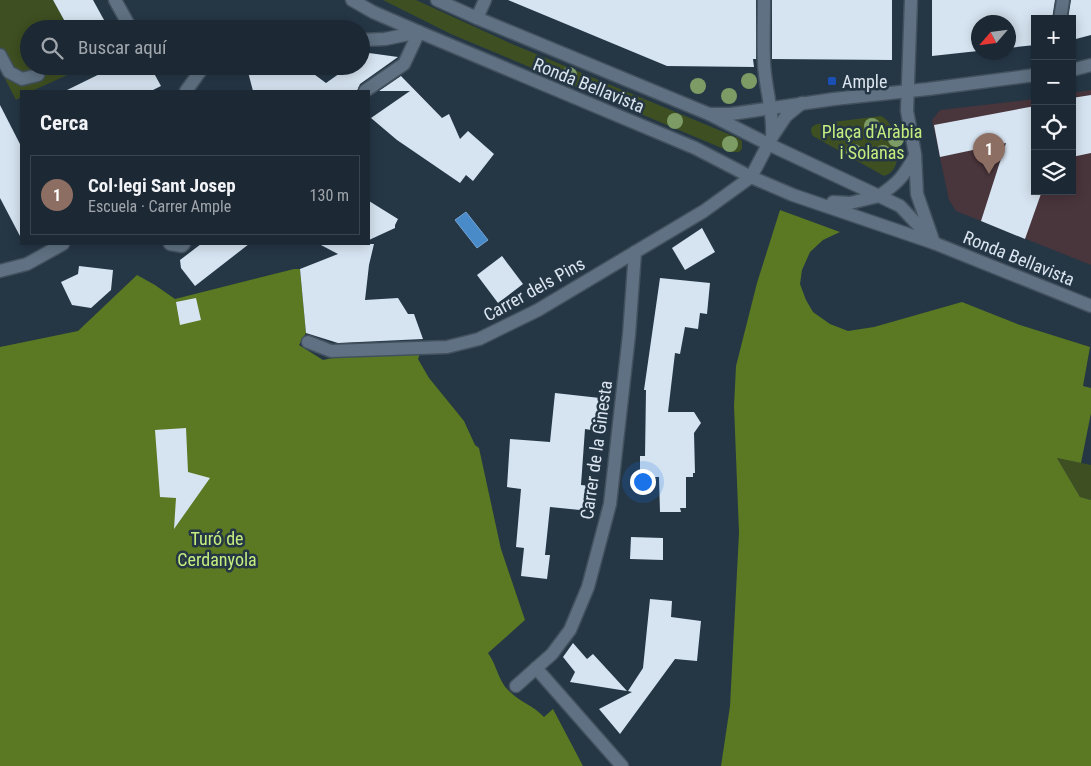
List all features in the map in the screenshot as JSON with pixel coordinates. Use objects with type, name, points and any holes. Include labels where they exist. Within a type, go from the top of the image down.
[{"type":"street","points":[[115,0],[126,20]]},
{"type":"street","name":"Ronda Bellavista","points":[[352,0],[373,12],[419,32],[695,148],[793,195],[814,200],[934,243],[1091,306]]},
{"type":"street","name":"Ronda Bellavista","points":[[437,0],[770,141],[900,206],[934,243]]},
{"type":"street","points":[[477,18],[485,0]]},
{"type":"street","points":[[764,0],[764,64],[769,108],[773,122],[770,141]]},
{"type":"street","points":[[911,0],[907,111],[915,154],[917,194],[934,243]]},
{"type":"street","points":[[1061,15],[1063,0]]},
{"type":"street","points":[[370,40],[385,39],[419,32]]},
{"type":"street","points":[[366,90],[404,64],[419,32]]},
{"type":"street","points":[[0,55],[9,72],[22,79],[38,75]]},
{"type":"street","points":[[1076,69],[1091,65]]},
{"type":"street","points":[[187,90],[198,75]]},
{"type":"street","points":[[709,114],[732,114],[802,103],[1031,75]]},
{"type":"street","points":[[751,176],[786,116],[802,103]]},
{"type":"street","points":[[879,196],[904,176],[915,154]]},
{"type":"street","name":"Carrer dels Pins","points":[[308,342],[331,352],[447,347],[479,339],[538,310],[704,211],[751,176]]},
{"type":"street","name":"Ronda Bellavista","points":[[814,200],[850,203],[879,196]]},
{"type":"street","points":[[0,270],[27,264],[61,245]]},
{"type":"street","name":"Carrer de la Ginesta","points":[[516,686],[552,654],[570,630],[588,588],[610,504],[629,335],[635,252]]},
{"type":"street","points":[[536,668],[622,766]]},
{"type":"shaded area","points":[[1091,90],[1091,265],[956,211],[949,200],[932,120],[940,110],[1031,99],[1031,195],[1076,195],[1076,92]]},
{"type":"green space","points":[[0,0],[53,0],[64,20],[20,20],[20,75],[67,75],[34,90],[20,90],[20,98],[16,100],[0,69]]},
{"type":"green space","points":[[383,0],[416,0],[512,44],[738,138],[742,141],[742,149],[739,152],[731,152],[451,34]]},
{"type":"green space","name":"Plaça d'Aràbia i Solanas","points":[[881,116],[892,128],[898,147],[895,166],[891,172],[884,176],[813,136],[811,132],[812,127],[817,124]]},
{"type":"green space","points":[[780,210],[840,232],[823,240],[810,252],[802,270],[800,284],[813,312],[830,324],[848,331],[874,327],[962,302],[1020,325],[1090,347],[1083,386],[1091,388],[1091,413],[1081,463],[1057,458],[1080,497],[1091,500],[1091,766],[721,766],[730,706],[739,533],[734,406],[736,366],[757,283]]},
{"type":"green space","name":"Turó de Cerdanyola","points":[[300,269],[306,333],[299,345],[323,360],[347,355],[420,353],[418,359],[429,378],[464,421],[475,445],[479,448],[501,549],[525,620],[488,653],[502,683],[513,695],[544,717],[553,709],[583,766],[0,766],[0,347],[78,331],[137,275],[175,299]]},
{"type":"green space","points":[[1057,458],[1091,465],[1091,500],[1080,497]]},
{"type":"water","points":[[466,212],[488,240],[477,248],[455,220]]},
{"type":"building","points":[[53,0],[93,0],[104,20],[64,20]]},
{"type":"building","points":[[508,0],[756,0],[756,59],[753,59],[754,67],[667,66]]},
{"type":"building","points":[[772,0],[892,0],[892,60],[772,59]]},
{"type":"building","points":[[932,0],[1055,0],[1053,15],[1031,15],[1031,45],[1016,47],[1016,15],[971,15],[971,52],[932,56]]},
{"type":"building","points":[[1071,0],[1091,0],[1091,35],[1076,39],[1076,15],[1069,15]]},
{"type":"building","points":[[370,53],[398,57],[360,84],[357,90],[253,90],[249,75],[315,75],[326,83],[337,75],[370,75]]},
{"type":"building","points":[[98,75],[155,75],[161,86],[153,90],[67,90]]},
{"type":"building","points":[[401,76],[442,118],[449,114],[460,139],[468,131],[494,154],[473,181],[466,175],[460,183],[397,140],[371,118],[410,91],[379,91]]},
{"type":"building","points":[[1091,95],[1091,153],[1076,156],[1076,105],[1076,97]]},
{"type":"building","points":[[0,105],[20,144],[20,236],[0,198]]},
{"type":"building","points":[[1031,107],[1031,195],[1041,195],[1025,239],[981,221],[1006,143],[940,157],[934,125]]},
{"type":"building","points":[[370,202],[398,219],[395,228],[370,240]]},
{"type":"building","points":[[702,228],[715,252],[685,270],[672,248]]},
{"type":"building","points":[[374,244],[369,265],[365,300],[398,298],[408,314],[414,314],[423,339],[338,343],[306,333],[300,269],[338,254],[321,245]]},
{"type":"building","points":[[200,245],[248,245],[195,286],[181,268],[180,260]]},
{"type":"building","points":[[502,256],[523,284],[498,303],[477,275]]},
{"type":"building","points":[[79,266],[113,270],[111,290],[91,308],[72,305],[61,282],[78,274]]},
{"type":"building","points":[[660,278],[710,283],[707,314],[700,313],[698,329],[685,327],[680,354],[675,353],[668,412],[694,412],[701,423],[694,433],[695,473],[693,473],[693,477],[686,477],[686,508],[680,508],[681,512],[660,512],[659,477],[640,477],[640,456],[645,456],[646,390],[644,390]]},
{"type":"building","points":[[196,298],[201,320],[180,325],[176,302]]},
{"type":"building","points":[[555,393],[600,398],[597,431],[585,429],[581,485],[592,486],[590,511],[550,507],[545,555],[550,555],[547,579],[521,576],[524,548],[516,547],[521,489],[507,487],[510,439],[550,442]]},
{"type":"building","points":[[186,428],[188,472],[210,478],[174,529],[176,498],[160,497],[155,430]]},
{"type":"building","points":[[631,537],[663,538],[663,560],[630,559]]},
{"type":"building","points":[[650,599],[672,601],[671,617],[701,621],[697,661],[675,659],[620,734],[599,709],[632,692],[628,691],[643,668]]},
{"type":"building","points":[[573,643],[587,659],[593,654],[627,691],[570,682],[575,672],[563,657]]},
{"type":"place","name":"Ample","points":[[832,81]]},
{"type":"place","name":"Col·legi Sant Josep","points":[[989,174]]}]
